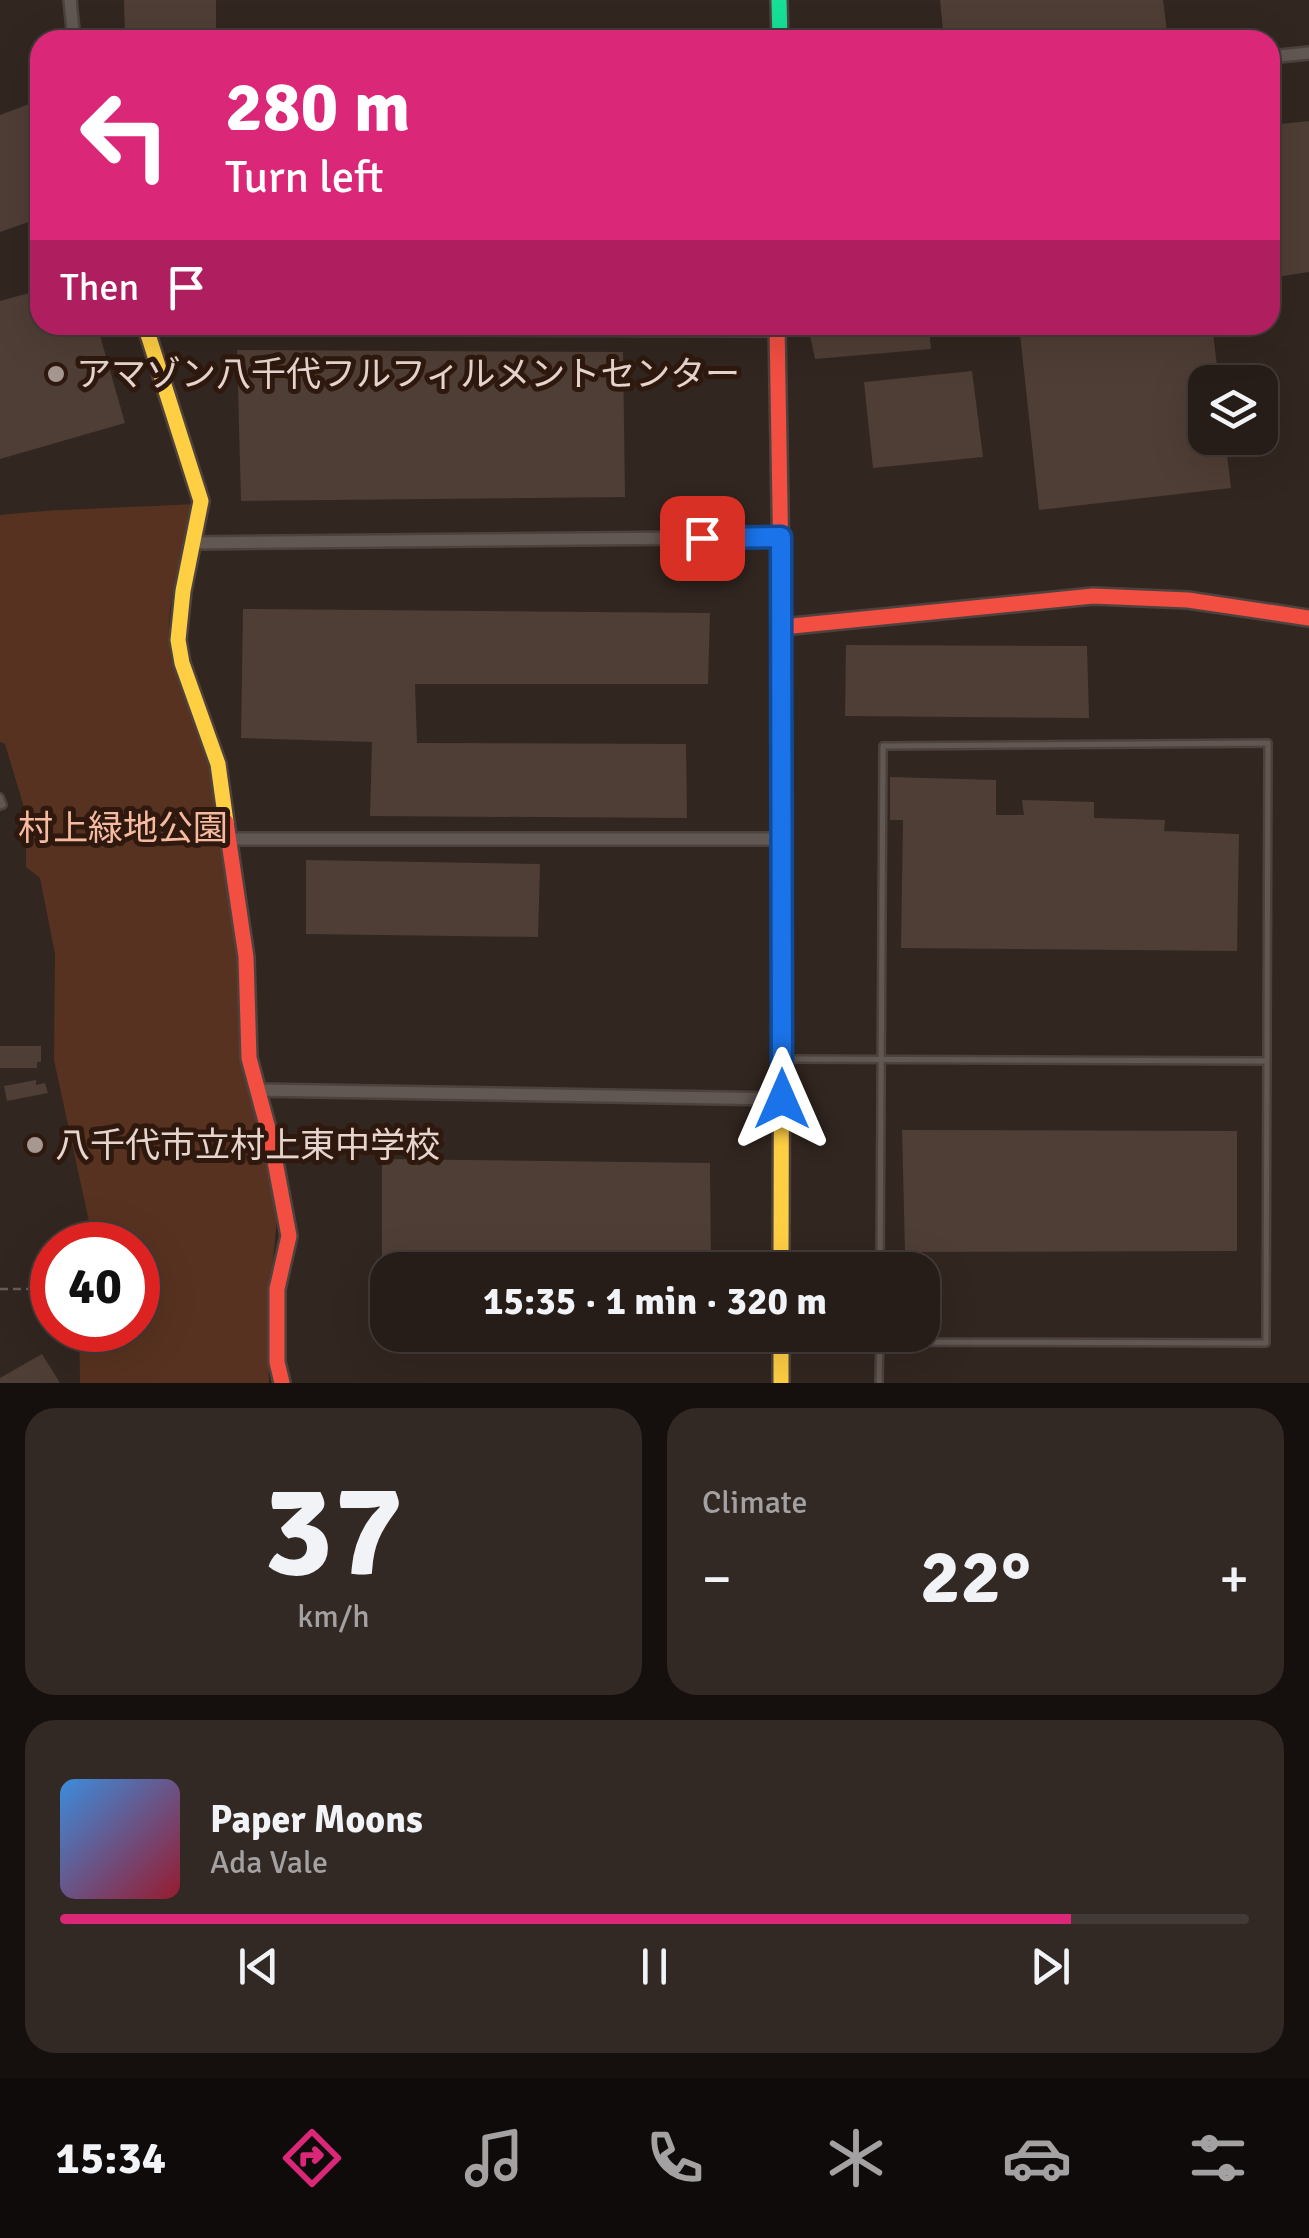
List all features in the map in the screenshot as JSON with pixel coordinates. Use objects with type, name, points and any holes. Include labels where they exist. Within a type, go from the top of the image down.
[{"type":"street","points":[[70,0],[73,30]]},
{"type":"street","points":[[780,0],[780,30]]},
{"type":"street","points":[[1280,56],[1309,52]]},
{"type":"street","points":[[148,335],[201,501],[183,591],[178,640],[218,764],[246,956],[249,1058],[271,1140],[289,1236],[277,1290],[276,1362],[282,1383]]},
{"type":"street","points":[[778,335],[781,1252]]},
{"type":"street","points":[[192,543],[781,537]]},
{"type":"street","points":[[782,627],[1093,596],[1188,600],[1309,618]]},
{"type":"street","points":[[229,839],[782,839]]},
{"type":"street","points":[[258,1090],[782,1099]]},
{"type":"street","points":[[780,1383],[781,1352]]},
{"type":"lane","points":[[880,1252],[883,746],[1268,744],[1266,1343],[940,1339]]},
{"type":"lane","points":[[0,796],[0,806]]},
{"type":"lane","points":[[782,1059],[1266,1061]]},
{"type":"lane","points":[[879,1383],[880,1352]]},
{"type":"path","points":[[0,1289],[30,1289]]},
{"type":"green space","name":"村上緑地公園","points":[[194,504],[175,581],[169,640],[171,660],[207,760],[237,919],[240,1042],[277,1218],[267,1322],[269,1383],[80,1383],[79,1352],[160,1352],[160,1222],[89,1222],[54,1060],[55,954],[40,878],[26,867],[26,814],[5,744],[0,742],[0,515]]},
{"type":"building","points":[[124,0],[216,0],[216,30],[125,30]]},
{"type":"building","points":[[940,0],[1163,0],[1167,30],[943,30]]},
{"type":"building","points":[[30,104],[30,222],[0,232],[0,115]]},
{"type":"building","points":[[1309,121],[1309,272],[1280,276],[1280,124]]},
{"type":"building","name":"アマゾン八千代フルフィルメントセンター","points":[[30,293],[30,335],[100,335],[125,423],[0,459],[0,301]]},
{"type":"building","points":[[810,335],[930,335],[931,349],[815,359]]},
{"type":"building","points":[[1020,335],[1213,335],[1217,365],[1188,365],[1188,455],[1227,455],[1231,488],[1039,510]]},
{"type":"building","points":[[237,350],[623,352],[625,497],[241,501]]},
{"type":"building","points":[[972,371],[983,457],[873,468],[864,382]]},
{"type":"building","points":[[243,609],[710,613],[708,684],[415,684],[417,743],[686,744],[687,818],[370,816],[372,742],[241,738]]},
{"type":"building","points":[[846,645],[1087,646],[1089,718],[845,716]]},
{"type":"building","points":[[890,777],[996,780],[996,815],[1024,815],[1022,800],[1094,802],[1094,818],[1165,820],[1164,831],[1239,834],[1237,951],[901,948],[903,820],[890,820]]},
{"type":"building","points":[[306,860],[540,864],[538,937],[306,934]]},
{"type":"building","points":[[0,1046],[41,1046],[41,1062],[37,1062],[37,1068],[0,1068]]},
{"type":"building","points":[[36,1080],[36,1085],[45,1083],[48,1093],[7,1101],[4,1086]]},
{"type":"building","points":[[902,1130],[1237,1131],[1237,1251],[905,1252]]},
{"type":"building","points":[[382,1159],[710,1163],[711,1252],[382,1252]]},
{"type":"building","points":[[42,1354],[60,1383],[0,1383],[0,1378]]},
{"type":"traffic: fast","points":[[779,0],[780,30]]},
{"type":"traffic: slow","points":[[148,335],[201,501],[183,591],[178,640],[182,663],[218,764],[226,822]]},
{"type":"traffic: slow","points":[[781,1252],[782,822]]},
{"type":"traffic: slow","points":[[781,1352],[781,1383]]},
{"type":"traffic: jam","points":[[777,335],[782,822]]},
{"type":"traffic: jam","points":[[782,627],[1093,596],[1188,600],[1309,618]]},
{"type":"traffic: jam","points":[[226,822],[246,957],[249,1058],[271,1140],[289,1236],[277,1289],[277,1362],[282,1383]]},
{"type":"place","name":"アマゾン八千代フルフィルメントセンター","points":[[56,374]]},
{"type":"place","name":"八千代市立村上東中学校","points":[[35,1145]]},
{"type":"route","points":[[702,538],[781,537],[782,1099]]}]
